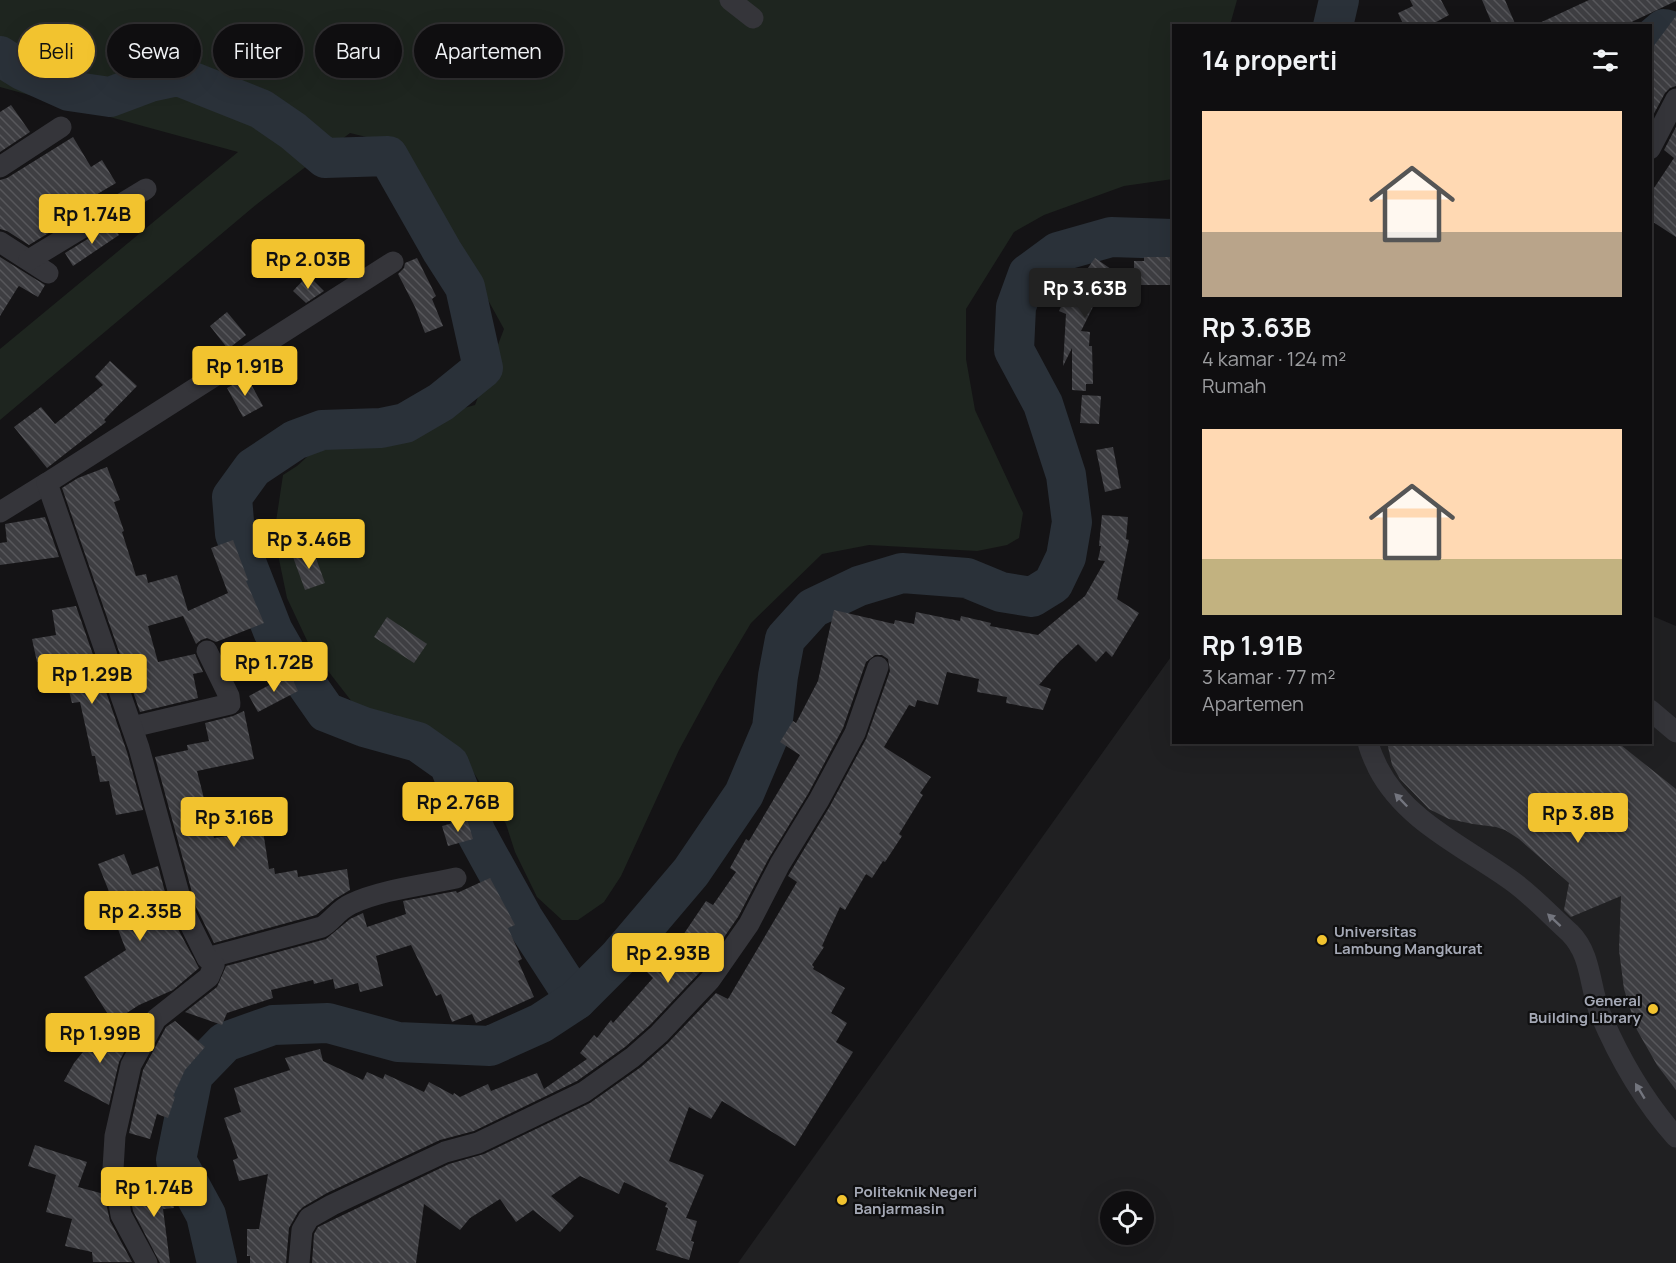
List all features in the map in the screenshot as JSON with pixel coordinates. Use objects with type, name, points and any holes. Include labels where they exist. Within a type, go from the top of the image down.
[{"type":"street","points":[[729,0],[753,18]]},
{"type":"street","points":[[1652,145],[1676,99]]},
{"type":"street","points":[[0,167],[61,127]]},
{"type":"street","points":[[29,260],[146,189]]},
{"type":"street","points":[[0,242],[48,273]]},
{"type":"street","points":[[0,512],[393,262]]},
{"type":"street","points":[[47,483],[132,727],[184,912],[207,958],[214,965],[209,976],[156,1019],[131,1065],[115,1136],[113,1169],[122,1215],[147,1263]]},
{"type":"street","points":[[132,727],[230,704],[229,696],[207,651]]},
{"type":"street","points":[[299,1263],[303,1230],[309,1218],[445,1152],[478,1143],[584,1092],[633,1057],[659,1034],[710,980],[749,924],[855,733],[878,668]]},
{"type":"street","points":[[1652,712],[1676,732]]},
{"type":"street","points":[[1368,744],[1369,750],[1386,783],[1397,798],[1425,822],[1514,883],[1572,936],[1588,962],[1599,1011],[1617,1048],[1639,1089],[1676,1137]]},
{"type":"street","points":[[207,958],[322,927],[337,912],[352,903],[394,891],[456,878]]},
{"type":"shaded area","points":[[0,0],[1237,0],[1230,24],[1172,24],[1172,179],[1124,186],[1044,215],[1014,232],[966,309],[966,359],[975,410],[1023,513],[1019,538],[1007,545],[977,551],[869,545],[822,554],[751,623],[679,750],[621,876],[604,902],[578,920],[562,920],[537,897],[515,852],[506,824],[460,751],[396,715],[356,707],[311,649],[287,598],[274,535],[283,475],[318,447],[475,405],[504,329],[403,146],[350,133],[257,204],[0,420],[0,349],[238,152],[0,87]]},
{"type":"shaded area","name":"Universitas Lambung Mangkurat","points":[[1652,616],[1676,626],[1676,1263],[738,1263],[1172,655],[1172,744],[1652,744]]},
{"type":"building","points":[[1410,0],[1441,0],[1449,15],[1433,24],[1403,24],[1398,13],[1413,6]]},
{"type":"building","points":[[1482,0],[1505,0],[1515,24],[1492,24]]},
{"type":"building","points":[[1589,0],[1676,0],[1627,24],[1537,24]]},
{"type":"building","points":[[1676,16],[1676,86],[1665,93],[1652,117],[1652,48]]},
{"type":"building","points":[[11,105],[30,132],[0,152],[0,112]]},
{"type":"building","points":[[1676,127],[1676,237],[1652,221],[1652,191],[1674,158],[1664,150]]},
{"type":"building","points":[[73,137],[91,167],[102,160],[116,183],[94,196],[98,203],[29,245],[0,229],[0,180],[7,178]]},
{"type":"building","points":[[112,224],[119,235],[73,266],[65,253]]},
{"type":"building","points":[[0,257],[45,285],[38,297],[19,286],[0,316]]},
{"type":"building","points":[[1144,257],[1172,257],[1172,285],[1134,285],[1134,261],[1144,261]]},
{"type":"building","points":[[417,258],[436,296],[432,299],[443,326],[425,333],[398,274],[404,268],[405,263]]},
{"type":"building","points":[[1095,258],[1124,278],[1111,297],[1101,291],[1081,331],[1090,332],[1089,346],[1092,346],[1093,384],[1086,384],[1086,391],[1072,390],[1072,348],[1063,366],[1066,314],[1059,311],[1066,296]]},
{"type":"building","points":[[308,275],[324,291],[306,303],[293,291]]},
{"type":"building","points":[[227,312],[246,335],[228,349],[210,326]]},
{"type":"building","points":[[110,361],[137,386],[104,420],[106,422],[47,468],[14,427],[41,407],[55,424],[103,385],[95,377]]},
{"type":"building","points":[[247,377],[263,406],[243,417],[227,388]]},
{"type":"building","points":[[1082,395],[1101,396],[1099,424],[1080,423]]},
{"type":"building","points":[[1113,447],[1121,488],[1105,492],[1096,450]]},
{"type":"building","points":[[107,467],[120,500],[114,502],[136,576],[146,574],[148,583],[177,575],[188,611],[228,593],[211,548],[233,540],[248,580],[246,581],[264,623],[216,642],[207,638],[196,644],[183,616],[148,626],[158,662],[195,654],[203,672],[193,674],[198,698],[140,712],[62,488],[78,478]]},
{"type":"building","points":[[1102,515],[1128,517],[1126,539],[1129,540],[1117,599],[1139,613],[1112,657],[1106,651],[1096,662],[1078,644],[1059,662],[1039,685],[1051,689],[1043,710],[1006,703],[1007,697],[977,692],[979,679],[947,672],[938,705],[917,700],[915,707],[909,705],[884,747],[931,777],[920,793],[923,795],[899,834],[902,836],[885,862],[883,861],[872,878],[866,874],[845,910],[840,907],[822,946],[824,947],[812,965],[813,969],[845,988],[831,1013],[847,1023],[836,1042],[853,1052],[795,1146],[722,1101],[711,1119],[689,1107],[669,1161],[704,1175],[686,1218],[697,1221],[691,1241],[694,1242],[689,1260],[656,1250],[668,1208],[665,1207],[667,1203],[624,1182],[619,1194],[580,1176],[551,1196],[574,1216],[560,1232],[533,1210],[516,1222],[500,1199],[470,1218],[460,1230],[424,1204],[416,1263],[312,1263],[314,1234],[318,1227],[449,1164],[484,1154],[590,1103],[641,1067],[668,1043],[716,993],[728,999],[797,882],[788,876],[830,806],[866,739],[890,671],[888,659],[882,655],[875,655],[866,662],[843,728],[738,917],[700,972],[650,1025],[625,1047],[577,1081],[474,1131],[440,1140],[327,1193],[303,1207],[289,1228],[286,1263],[250,1263],[250,1256],[247,1256],[247,1229],[259,1229],[268,1174],[239,1181],[233,1160],[238,1158],[224,1118],[241,1112],[234,1088],[290,1070],[285,1058],[320,1049],[323,1061],[363,1080],[367,1072],[383,1079],[385,1074],[424,1092],[429,1082],[460,1097],[488,1084],[491,1091],[537,1073],[544,1089],[587,1059],[580,1053],[594,1035],[597,1038],[611,1020],[613,1023],[653,978],[645,970],[659,954],[662,956],[674,941],[677,944],[706,901],[713,905],[736,872],[730,868],[746,839],[749,841],[800,755],[780,742],[793,721],[796,723],[818,681],[834,610],[894,624],[895,620],[914,624],[916,612],[960,621],[961,616],[991,623],[990,626],[1038,635],[1085,596],[1105,561],[1098,560]]},
{"type":"building","points":[[45,517],[59,557],[0,565],[0,543],[7,542],[5,524]]},
{"type":"building","points":[[313,550],[325,583],[305,590],[293,557]]},
{"type":"building","points":[[76,606],[127,752],[143,810],[116,815],[109,781],[100,782],[80,702],[72,703],[61,658],[37,662],[32,639],[56,635],[52,610]]},
{"type":"building","points":[[387,617],[427,644],[414,663],[374,637]]},
{"type":"building","points":[[290,674],[298,691],[258,712],[249,696]]},
{"type":"building","points":[[244,711],[254,759],[197,771],[214,838],[263,831],[269,869],[274,868],[275,874],[297,870],[298,877],[347,869],[350,890],[316,915],[214,943],[196,907],[155,757],[188,750],[187,745],[209,741],[205,723]]},
{"type":"building","points":[[1387,744],[1620,744],[1676,789],[1676,1090],[1657,1065],[1637,1030],[1624,989],[1619,950],[1621,896],[1571,917],[1564,910],[1569,883],[1519,839],[1496,827],[1449,819],[1429,809],[1400,779],[1392,765]]},
{"type":"building","points":[[467,819],[473,839],[448,846],[442,826]]},
{"type":"building","points":[[124,854],[132,875],[158,866],[172,918],[199,968],[173,990],[139,1005],[113,1022],[84,977],[126,950],[107,901],[112,899],[98,864]]},
{"type":"building","points":[[490,878],[515,925],[508,928],[522,959],[518,961],[534,997],[476,1023],[472,1014],[452,1022],[441,994],[436,996],[411,945],[376,956],[383,986],[360,992],[358,983],[335,989],[333,979],[314,984],[313,980],[271,990],[273,998],[227,1013],[222,1025],[185,1012],[217,987],[226,966],[326,939],[350,919],[363,913],[367,927],[406,914],[403,901],[456,891],[457,893]]},
{"type":"building","points":[[108,1021],[131,1039],[119,1062],[109,1105],[64,1081],[74,1063]]},
{"type":"building","points":[[175,1021],[205,1047],[185,1070],[173,1096],[175,1097],[168,1118],[157,1114],[150,1139],[129,1133],[143,1070],[166,1027]]},
{"type":"building","points":[[35,1145],[87,1162],[78,1187],[104,1194],[110,1221],[132,1262],[93,1262],[92,1252],[65,1246],[72,1219],[46,1212],[56,1175],[28,1166]]},
{"type":"building","points":[[171,1187],[174,1208],[163,1209],[170,1263],[160,1263],[133,1211],[130,1194]]},
{"type":"waterway","points":[[1333,24],[1339,0]]},
{"type":"waterway","points":[[1652,39],[1664,29],[1676,32]]},
{"type":"waterway","points":[[0,56],[22,70],[69,91],[110,97],[150,82],[178,76],[261,109],[293,131],[325,158],[388,156],[465,287],[483,368],[441,402],[405,423],[381,428],[322,430],[295,440],[253,468],[232,497],[235,534],[273,631],[289,659],[326,712],[364,727],[418,742],[449,764],[476,833],[523,918],[576,1000]]},
{"type":"waterway","points":[[217,1263],[206,1215],[176,1160],[193,1075],[225,1042],[273,1025],[328,1023],[398,1042],[490,1046],[541,1023],[576,1000],[618,958],[691,872],[744,794],[772,728],[785,639],[813,608],[859,586],[902,573],[967,578],[1001,592],[1032,597],[1053,584],[1066,557],[1072,522],[1066,475],[1043,404],[1014,350],[1016,307],[1028,274],[1058,252],[1111,237],[1172,239]]},
{"type":"place","name":"Universitas Lambung Mangkurat","points":[[1322,940]]},
{"type":"place","name":"General Building Library","points":[[1653,1009]]},
{"type":"place","name":"Politeknik Negeri Banjarmasin","points":[[842,1200]]}]
